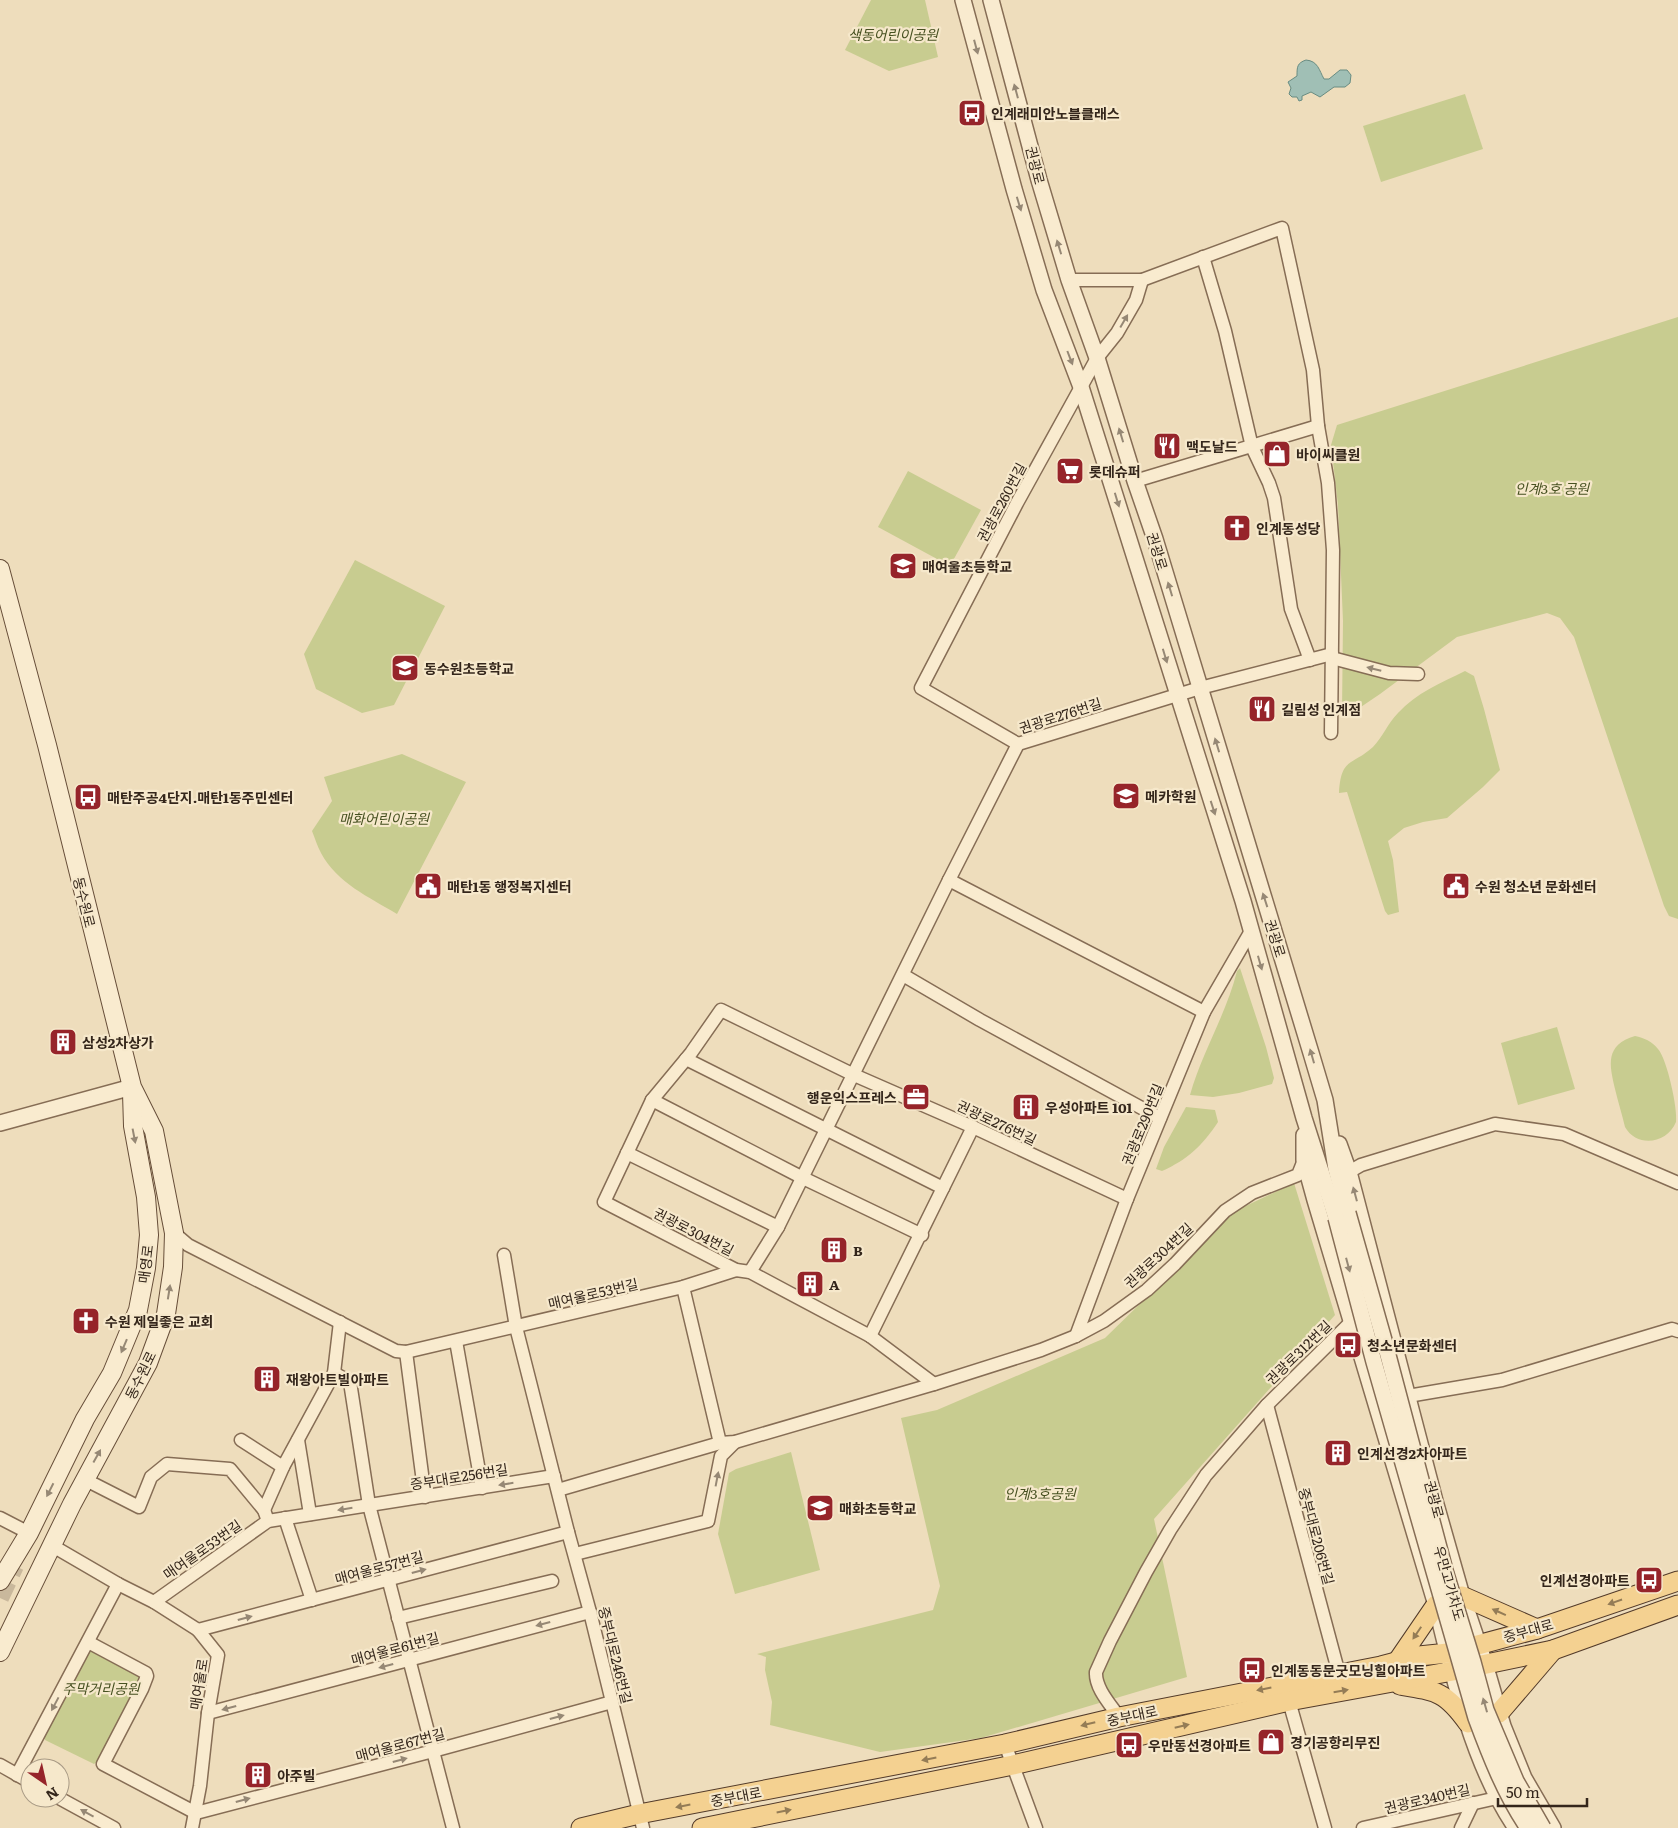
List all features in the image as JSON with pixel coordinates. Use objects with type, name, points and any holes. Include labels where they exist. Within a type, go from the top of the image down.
[{"type":"main road","name":"동수원로","points":[[0,569],[132,1087],[154,1131],[174,1233],[173,1267],[166,1314],[148,1363],[84,1479],[0,1652]]},
{"type":"main road","name":"매영로","points":[[0,1581],[29,1533],[85,1419],[112,1373],[138,1310],[146,1268],[148,1235],[146,1197],[132,1126],[132,1087]]},
{"type":"main road","name":"중부대로","points":[[581,1828],[641,1821],[1006,1744],[1119,1717],[1339,1674],[1419,1656],[1448,1653],[1537,1629],[1678,1581]]},
{"type":"main road","points":[[1462,1596],[1537,1629]]},
{"type":"main road","points":[[1397,1662],[1436,1605]]},
{"type":"main road","name":"중부대로","points":[[702,1828],[748,1823],[1013,1765],[1289,1700],[1453,1671],[1553,1650],[1678,1605]]},
{"type":"main road","points":[[1499,1713],[1553,1650]]},
{"type":"main road","points":[[1386,1683],[1427,1690],[1445,1697],[1455,1705],[1468,1723]]},
{"type":"street","name":"권광로","points":[[963,0],[1014,189],[1044,290],[1081,387],[1243,901],[1304,1118],[1342,1216]]},
{"type":"street","name":"권광로","points":[[991,0],[1039,180],[1069,280],[1097,358],[1155,539],[1300,1016],[1324,1102],[1349,1172],[1462,1596],[1479,1644],[1503,1726],[1524,1778],[1553,1828]]},
{"type":"street","points":[[1069,280],[1142,280],[1282,228],[1313,370],[1318,426],[1328,482],[1333,550],[1331,733]]},
{"type":"street","points":[[1203,257],[1225,331],[1252,447],[1274,498],[1291,609],[1310,660]]},
{"type":"street","name":"권광로260번길","points":[[1018,744],[921,688],[1017,503],[1097,358],[1117,333],[1136,300],[1142,280]]},
{"type":"street","points":[[1135,481],[1318,426]]},
{"type":"street","points":[[1332,656],[1389,673],[1418,674]]},
{"type":"street","name":"권광로276번길","points":[[750,1272],[778,1227],[803,1178],[1018,744],[1200,688],[1332,656]]},
{"type":"street","points":[[949,880],[1204,1012]]},
{"type":"street","name":"권광로290번길","points":[[1076,1336],[1127,1199],[1204,1012],[1251,931]]},
{"type":"street","points":[[903,975],[980,1020],[1160,1118]]},
{"type":"street","name":"권광로276번길","points":[[652,1100],[686,1059],[721,1010],[854,1075],[973,1127],[1127,1199]]},
{"type":"street","points":[[686,1059],[827,1128],[943,1188]]},
{"type":"street","points":[[0,1123],[132,1087]]},
{"type":"street","points":[[652,1100],[803,1178],[922,1234]]},
{"type":"street","name":"권광로304번길","points":[[652,1100],[604,1202],[736,1270],[750,1272],[870,1336],[934,1384]]},
{"type":"street","name":"권광로","points":[[1324,1102],[1336,1168],[1342,1216]]},
{"type":"street","name":"권광로","points":[[1304,1118],[1304,1160],[1436,1605],[1468,1723],[1497,1798],[1516,1828]]},
{"type":"street","points":[[1349,1172],[1361,1165],[1495,1124],[1564,1134],[1678,1183]]},
{"type":"street","points":[[870,1336],[922,1234],[973,1127]]},
{"type":"street","points":[[627,1153],[778,1227]]},
{"type":"street","name":"권광로304번길","points":[[727,1442],[934,1384],[1041,1350],[1076,1336],[1104,1321],[1147,1290],[1175,1264],[1225,1211],[1252,1193],[1298,1175],[1304,1160]]},
{"type":"street","name":"우만고가차도","points":[[1342,1216],[1374,1362],[1476,1718],[1497,1772],[1528,1828]]},
{"type":"street","name":"우만고가차도","points":[[1342,1216],[1384,1340],[1446,1574],[1486,1710],[1516,1781],[1543,1828]]},
{"type":"street","points":[[174,1233],[188,1245],[396,1351],[406,1352],[425,1497]]},
{"type":"street","name":"중부대로246번길","points":[[504,1255],[516,1327],[590,1612],[641,1821]]},
{"type":"street","name":"매여울로53번길","points":[[406,1352],[683,1287],[736,1270]]},
{"type":"street","points":[[575,1554],[708,1520],[721,1456],[727,1442],[683,1287]]},
{"type":"street","points":[[266,1516],[283,1467],[334,1373],[340,1322]]},
{"type":"street","name":"권광로312번길","points":[[1119,1717],[1099,1687],[1096,1672],[1110,1641],[1170,1530],[1206,1475],[1267,1404],[1351,1322]]},
{"type":"street","points":[[1408,1396],[1502,1380],[1672,1329],[1678,1331]]},
{"type":"street","points":[[456,1341],[482,1488]]},
{"type":"street","points":[[334,1373],[350,1382],[369,1505],[452,1828]]},
{"type":"street","name":"중부대로206번길","points":[[1267,1404],[1339,1674]]},
{"type":"street","points":[[241,1440],[283,1467]]},
{"type":"street","points":[[298,1440],[310,1514]]},
{"type":"street","points":[[558,1490],[727,1442]]},
{"type":"street","points":[[84,1479],[139,1508],[151,1476],[167,1464],[230,1469],[266,1516]]},
{"type":"street","name":"중부대로256번길","points":[[266,1516],[285,1518],[554,1476]]},
{"type":"street","name":"매여울로53번길","points":[[154,1602],[266,1516]]},
{"type":"street","points":[[0,1518],[29,1533]]},
{"type":"street","points":[[285,1518],[312,1600]]},
{"type":"street","name":"매여울로57번길","points":[[198,1630],[568,1532]]},
{"type":"street","points":[[0,1632],[51,1546]]},
{"type":"street","name":"매여울로","points":[[51,1546],[154,1602],[198,1630],[218,1656],[208,1713],[196,1813],[192,1828]]},
{"type":"street","points":[[398,1618],[552,1581]]},
{"type":"street","points":[[17,1775],[118,1584]]},
{"type":"street","name":"매여울로61번길","points":[[208,1713],[590,1612]]},
{"type":"street","points":[[88,1642],[146,1673],[147,1676],[103,1764],[196,1813]]},
{"type":"street","points":[[1289,1700],[1325,1828]]},
{"type":"street","name":"매여울로67번길","points":[[196,1813],[612,1702]]},
{"type":"street","points":[[1006,1744],[1036,1828]]},
{"type":"street","points":[[0,1765],[20,1777]]},
{"type":"street","name":"권광로340번길","points":[[1363,1828],[1497,1798]]},
{"type":"street","points":[[1461,1828],[1472,1803]]},
{"type":"street","points":[[70,1804],[109,1827]]},
{"type":"green space","name":"색동어린이공원","points":[[871,0],[925,0],[938,57],[889,71],[845,50]]},
{"type":"green space","points":[[1465,94],[1483,149],[1381,182],[1363,126]]},
{"type":"green space","name":"인계3호 공원","points":[[1678,317],[1678,919],[1669,916],[1664,906],[1574,637],[1560,618],[1547,613],[1457,637],[1349,715],[1342,712],[1343,621],[1338,505],[1331,445],[1337,425]]},
{"type":"green space","points":[[908,471],[981,510],[950,566],[878,527]]},
{"type":"green space","points":[[355,560],[445,606],[394,705],[362,713],[316,689],[304,654]]},
{"type":"green space","points":[[1465,671],[1474,676],[1500,770],[1447,818],[1423,822],[1404,828],[1388,841],[1393,860],[1399,912],[1388,915],[1385,911],[1347,792],[1339,793],[1342,773],[1349,764],[1373,747],[1394,717],[1405,706],[1429,689]]},
{"type":"green space","name":"매화어린이공원","points":[[402,754],[466,782],[397,914],[354,888],[336,873],[321,853],[312,831],[332,801],[324,777]]},
{"type":"green space","points":[[1240,968],[1266,1047],[1274,1078],[1272,1084],[1239,1093],[1213,1097],[1190,1095],[1227,1003],[1237,971]]},
{"type":"green space","points":[[1557,1027],[1575,1089],[1518,1105],[1501,1043]]},
{"type":"green space","points":[[1635,1036],[1645,1039],[1656,1046],[1661,1054],[1671,1084],[1675,1107],[1676,1122],[1672,1129],[1666,1135],[1652,1141],[1637,1138],[1630,1134],[1625,1127],[1611,1071],[1614,1050],[1625,1040]]},
{"type":"green space","points":[[1186,1107],[1215,1110],[1218,1122],[1200,1145],[1187,1157],[1162,1171],[1156,1169],[1164,1147]]},
{"type":"green space","name":"인계3호공원","points":[[1294,1183],[1335,1315],[1154,1519],[1187,1677],[981,1738],[880,1752],[770,1725],[772,1702],[765,1670],[766,1657],[757,1654],[933,1610],[940,1586],[901,1418],[937,1410],[1105,1338],[1235,1211]]},
{"type":"green space","points":[[791,1452],[820,1570],[735,1594],[718,1534],[729,1473],[736,1469]]},
{"type":"green space","name":"주막거리공원","points":[[87,1647],[144,1677],[98,1761],[94,1764],[45,1740],[43,1732]]},
{"type":"water","points":[[1306,60],[1316,64],[1324,79],[1329,79],[1340,70],[1347,70],[1351,75],[1350,83],[1345,87],[1334,87],[1320,97],[1311,92],[1302,96],[1302,100],[1299,101],[1297,97],[1292,97],[1289,94],[1291,88],[1288,82],[1297,76],[1298,66]]},
{"type":"tunnel","points":[[0,1598],[15,1566]]},
{"type":"place","name":"인계래미안노블클래스","points":[[972,113]]},
{"type":"place","name":"맥도날드","points":[[1167,446]]},
{"type":"place","name":"바이씨클원","points":[[1277,454]]},
{"type":"place","name":"롯데슈퍼","points":[[1070,471]]},
{"type":"place","name":"인계동성당","points":[[1237,528]]},
{"type":"place","name":"매여울초등학교","points":[[903,566]]},
{"type":"place","name":"동수원초등학교","points":[[405,668]]},
{"type":"place","name":"길림성 인계점","points":[[1262,709]]},
{"type":"place","name":"메카학원","points":[[1126,796]]},
{"type":"place","name":"매탄주공4단지.매탄1동주민센터","points":[[88,797]]},
{"type":"place","name":"매탄1동 행정복지센터","points":[[428,886]]},
{"type":"place","name":"수원 청소년 문화센터","points":[[1456,886]]},
{"type":"place","name":"삼성2차상가","points":[[63,1042]]},
{"type":"place","name":"행운익스프레스","points":[[916,1097]]},
{"type":"place","name":"우성아파트 101","points":[[1026,1107]]},
{"type":"place","name":"B","points":[[834,1250]]},
{"type":"place","name":"A","points":[[810,1284]]},
{"type":"place","name":"수원 제일좋은 교회","points":[[86,1321]]},
{"type":"place","name":"청소년문화센터","points":[[1348,1345]]},
{"type":"place","name":"재왕아트빌아파트","points":[[267,1379]]},
{"type":"place","name":"인계선경2차아파트","points":[[1338,1453]]},
{"type":"place","name":"매화초등학교","points":[[820,1508]]},
{"type":"place","name":"인계선경아파트","points":[[1649,1580]]},
{"type":"place","name":"인계동동문굿모닝힐아파트","points":[[1252,1670]]},
{"type":"place","name":"경기공항리무진","points":[[1271,1742]]},
{"type":"place","name":"우만동선경아파트","points":[[1129,1745]]},
{"type":"place","name":"아주빌","points":[[258,1775]]}]
